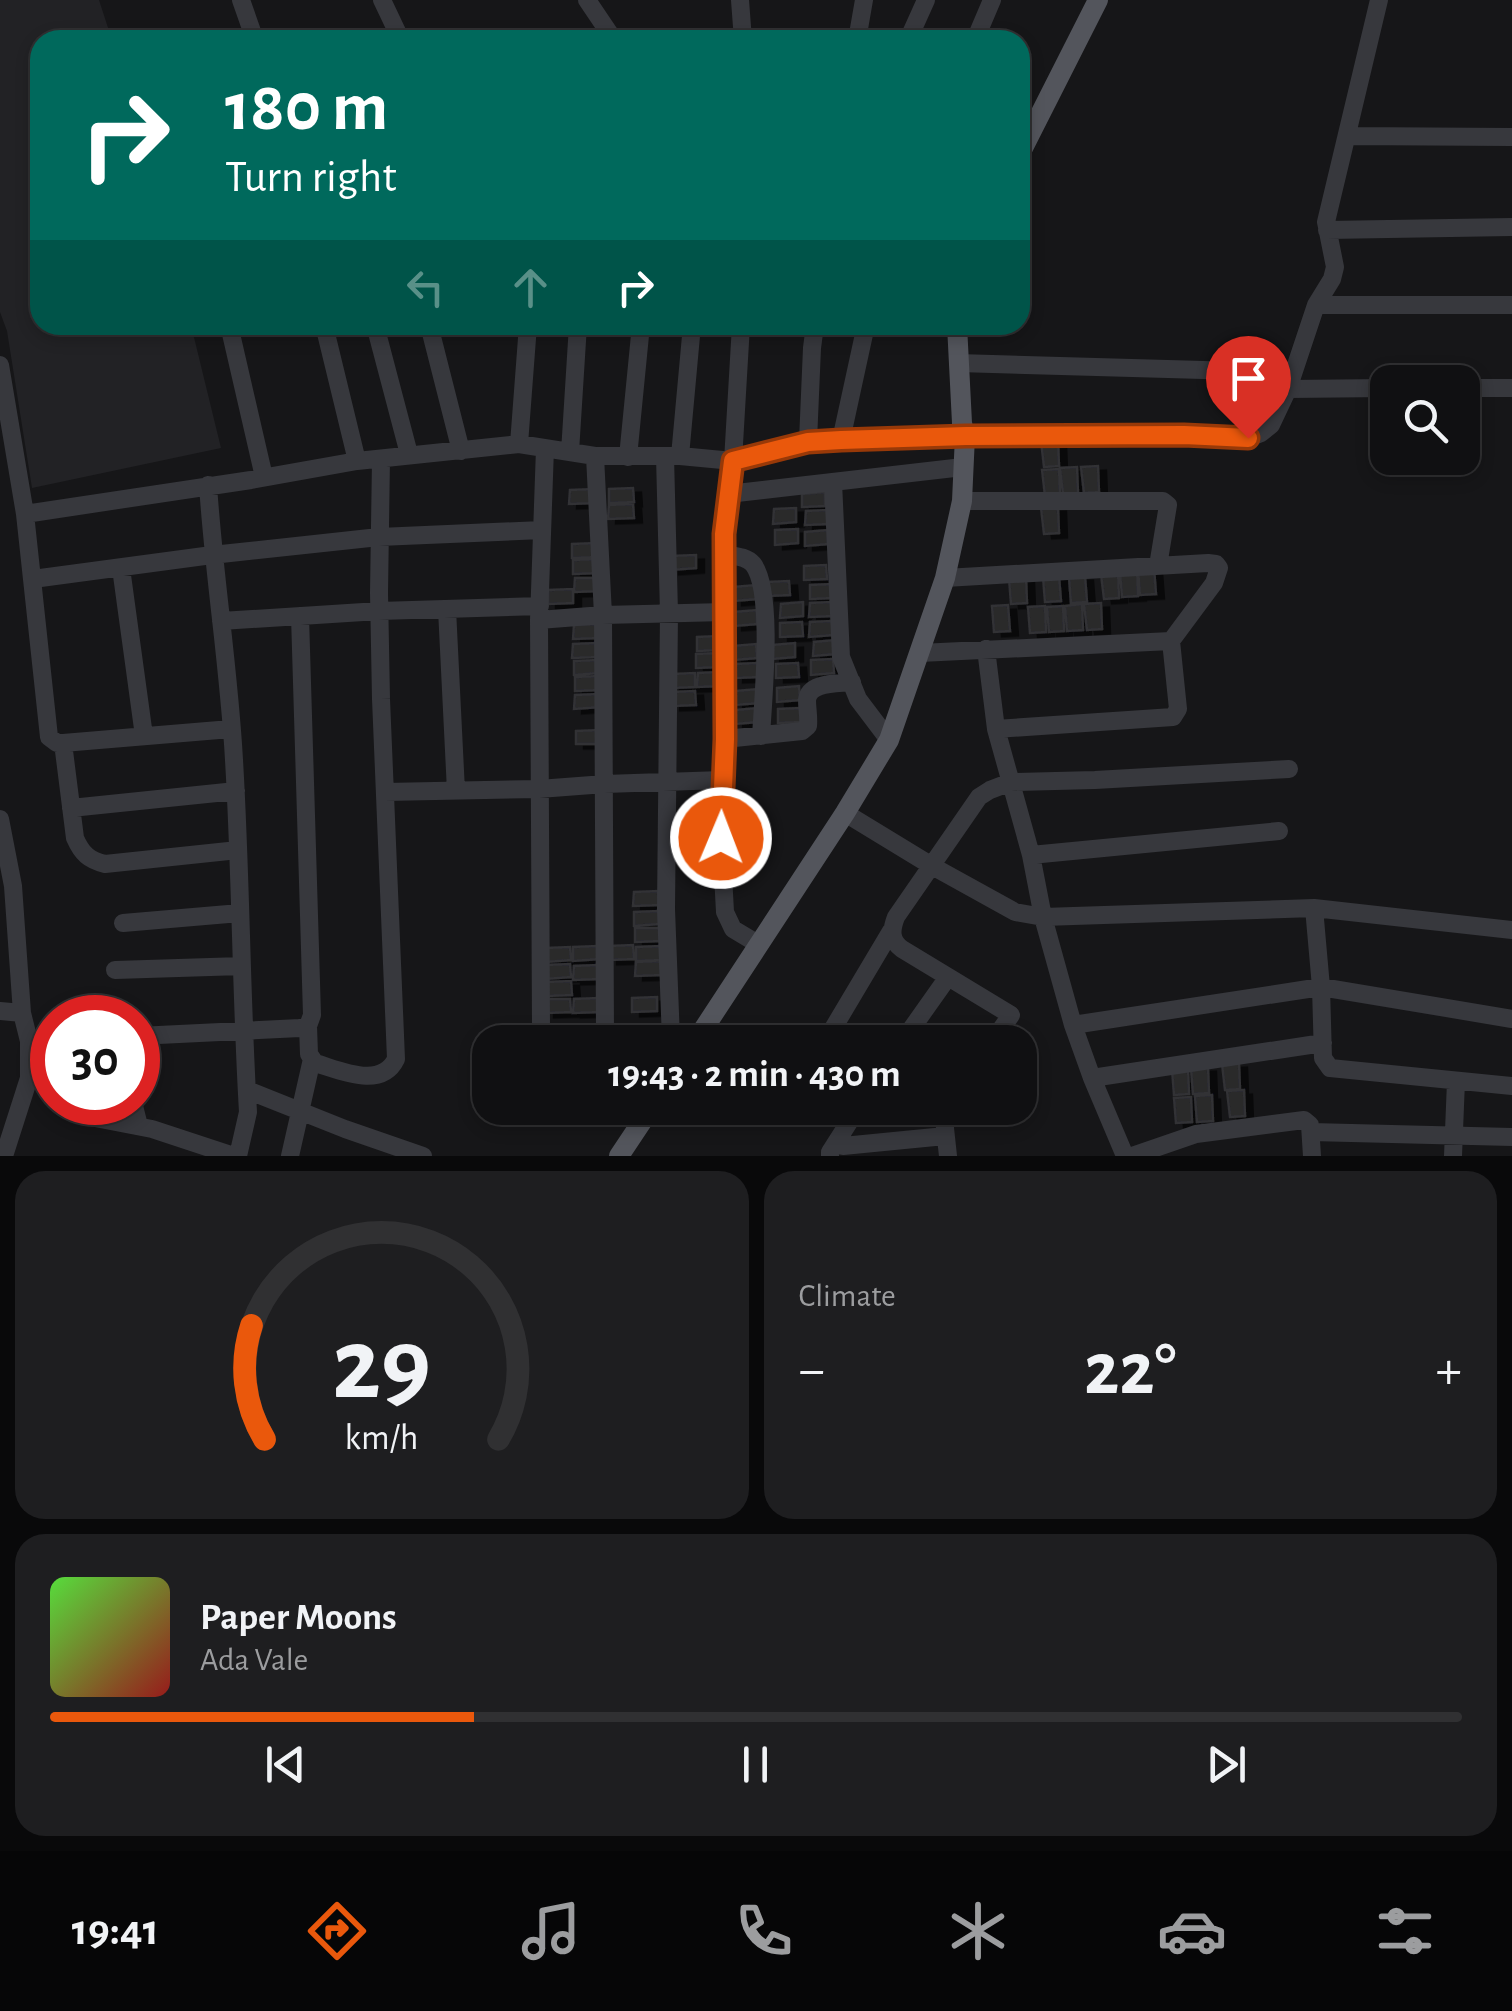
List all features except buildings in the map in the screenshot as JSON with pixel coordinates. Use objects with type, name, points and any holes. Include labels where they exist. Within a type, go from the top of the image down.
[{"type":"main road","points":[[1030,134],[1098,0]]},
{"type":"main road","points":[[697,1025],[758,944],[888,740],[945,578],[962,501],[966,436],[957,335]]},
{"type":"main road","points":[[619,1156],[640,1125]]},
{"type":"street","points":[[241,0],[251,30]]},
{"type":"street","points":[[382,0],[394,30]]},
{"type":"street","points":[[587,0],[607,30]]},
{"type":"street","points":[[740,0],[743,30]]},
{"type":"street","points":[[859,30],[864,0]]},
{"type":"street","points":[[912,30],[926,0]]},
{"type":"street","points":[[979,30],[992,0]]},
{"type":"street","points":[[25,514],[357,460],[519,444],[595,456],[733,461],[808,442],[841,440],[966,436],[1248,438],[1272,425],[1316,304],[1332,278],[1334,256],[1326,222],[1379,0]]},
{"type":"street","points":[[1347,136],[1512,137]]},
{"type":"street","points":[[1327,230],[1512,227]]},
{"type":"street","points":[[1316,304],[1512,306]]},
{"type":"street","points":[[230,335],[264,477]]},
{"type":"street","points":[[326,335],[357,460]]},
{"type":"street","points":[[378,335],[409,454]]},
{"type":"street","points":[[432,335],[461,451]]},
{"type":"street","points":[[519,444],[527,335]]},
{"type":"street","points":[[570,452],[577,335]]},
{"type":"street","points":[[628,457],[640,335]]},
{"type":"street","points":[[682,1025],[666,909],[669,613],[673,456],[691,335]]},
{"type":"street","points":[[740,335],[724,554],[721,838],[725,912],[733,929],[758,944]]},
{"type":"street","points":[[808,442],[814,335]]},
{"type":"street","points":[[841,440],[864,335]]},
{"type":"street","points":[[958,363],[1239,370],[1259,374],[1288,389],[1370,388]]},
{"type":"street","points":[[0,365],[34,580],[49,738],[64,743],[232,728]]},
{"type":"street","points":[[1480,388],[1512,388]]},
{"type":"street","points":[[542,1025],[539,613],[545,448]]},
{"type":"street","points":[[595,456],[606,784],[605,1025]]},
{"type":"street","points":[[312,1059],[362,1075],[380,1076],[392,1069],[396,1060],[379,611],[381,459]]},
{"type":"street","points":[[728,494],[964,468]]},
{"type":"street","points":[[832,482],[842,656],[858,698],[888,740]]},
{"type":"street","points":[[133,1125],[236,1156],[248,1112],[236,790],[208,485]]},
{"type":"street","points":[[0,490],[20,487]]},
{"type":"street","points":[[962,501],[1163,501],[1168,506],[1158,566]]},
{"type":"street","points":[[34,580],[212,554],[379,538],[542,530]]},
{"type":"street","points":[[724,554],[748,559],[756,567],[762,587],[766,644],[761,736]]},
{"type":"street","points":[[945,578],[1208,563],[1219,568],[1214,582],[1171,641],[1178,709],[1173,717],[996,729]]},
{"type":"street","points":[[121,568],[144,736]]},
{"type":"street","points":[[221,621],[447,609],[603,615],[725,612]]},
{"type":"street","points":[[447,609],[456,791]]},
{"type":"street","points":[[290,1156],[312,1059],[308,1026],[312,1015],[300,616]]},
{"type":"street","points":[[920,653],[1171,641]]},
{"type":"street","points":[[986,650],[996,729],[1072,1025],[1092,1078],[1141,1154],[1196,1134],[1304,1120],[1309,1122],[1312,1156]]},
{"type":"street","points":[[725,739],[802,731],[808,726],[810,691],[852,682]]},
{"type":"street","points":[[64,743],[75,838],[91,860],[106,864],[238,850]]},
{"type":"street","points":[[835,1025],[896,917],[979,798],[990,790],[1010,782],[1288,769]]},
{"type":"street","points":[[386,792],[722,780]]},
{"type":"street","points":[[71,808],[236,790]]},
{"type":"street","points":[[845,813],[1015,912],[1043,917],[1314,908],[1512,930]]},
{"type":"street","points":[[0,819],[12,886],[22,1014],[29,1041],[28,1078],[4,1156]]},
{"type":"street","points":[[1031,854],[1280,831]]},
{"type":"street","points":[[1314,908],[1324,1062],[1330,1068],[1512,1086]]},
{"type":"street","points":[[123,923],[240,913]]},
{"type":"street","points":[[891,931],[896,944],[1012,1015],[1005,1025]]},
{"type":"street","points":[[114,970],[242,966]]},
{"type":"street","points":[[914,1025],[948,977]]},
{"type":"street","points":[[1072,1025],[1322,988],[1512,1019]]},
{"type":"street","points":[[0,1011],[22,1014]]},
{"type":"street","points":[[160,1035],[308,1026]]},
{"type":"street","points":[[1092,1078],[1323,1043]]},
{"type":"street","points":[[1453,1156],[1456,1081]]},
{"type":"street","points":[[247,1090],[298,1110],[372,1148],[423,1156]]},
{"type":"street","points":[[847,1125],[830,1152],[945,1136]]},
{"type":"street","points":[[944,1125],[948,1156]]},
{"type":"street","points":[[1311,1132],[1512,1137]]},
{"type":"shaded area","points":[[0,0],[99,0],[109,30],[30,30],[30,335],[193,335],[221,448],[32,488],[7,331],[0,312]]},
{"type":"route","points":[[721,838],[725,739],[724,534],[733,461],[808,442],[841,440],[966,436],[1248,438]]}]
